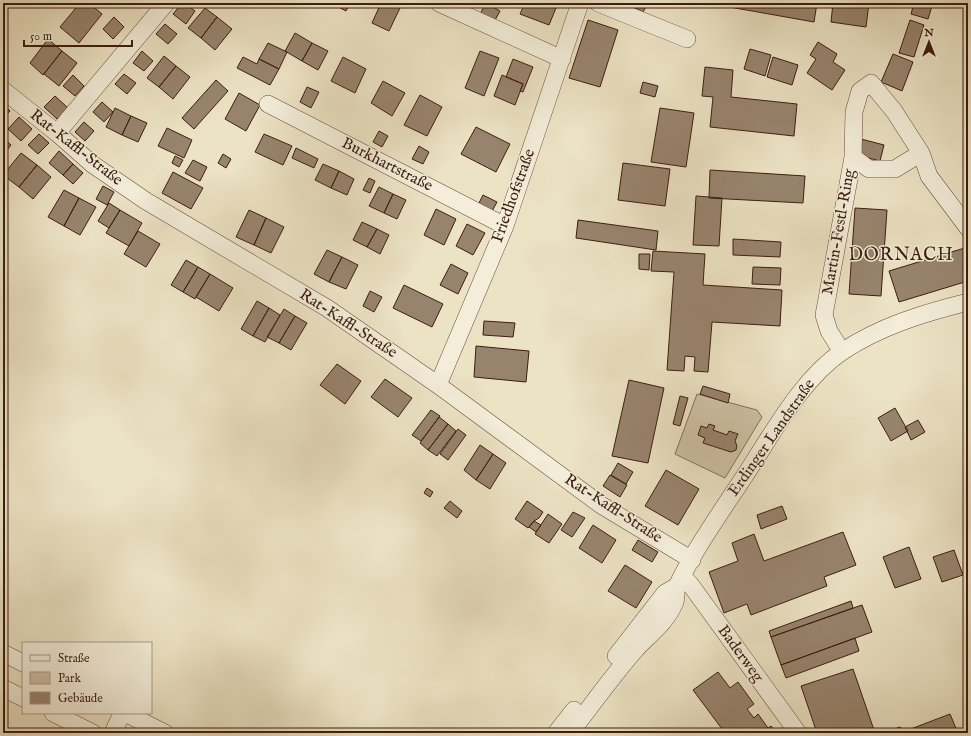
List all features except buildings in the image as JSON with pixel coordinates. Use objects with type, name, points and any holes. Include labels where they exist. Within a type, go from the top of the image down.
[{"type":"street","points":[[57,133],[166,3]]},
{"type":"street","points":[[439,3],[562,59]]},
{"type":"street","name":"Friedhofstraße","points":[[438,385],[505,226],[580,3]]},
{"type":"street","points":[[598,3],[687,39]]},
{"type":"street","name":"Martin-Festl-Ring","points":[[842,352],[829,331],[824,315],[853,157],[854,112],[860,91],[871,83],[894,111],[920,153],[929,176],[968,228]]},
{"type":"street","name":"Rat-Kaffl-Straße","points":[[3,90],[57,133],[92,164],[146,201],[327,308],[438,385],[601,505],[692,560]]},
{"type":"street","name":"Burkhartstraße","points":[[268,104],[505,226]]},
{"type":"street","name":"Martin-Festl-Ring","points":[[853,157],[869,169],[896,169],[920,153]]},
{"type":"street","name":"Erdinger Landstraße","points":[[570,733],[637,648],[659,627],[675,602],[680,581],[727,502],[794,402],[820,372],[842,352],[891,325],[916,316],[968,302]]},
{"type":"street","name":"Erdinger Landstraße","points":[[556,733],[665,593],[680,581]]},
{"type":"street","name":"Baderweg","points":[[680,581],[690,584],[798,733]]},
{"type":"street","points":[[3,653],[22,662]]},
{"type":"street","points":[[3,688],[22,698]]},
{"type":"street","points":[[55,714],[93,733]]},
{"type":"street","points":[[113,733],[122,714]]},
{"type":"street","points":[[125,714],[165,733]]},
{"type":"green space","points":[[697,394],[757,410],[762,417],[725,478],[675,454]]},
{"type":"district","name":"DORNACH","points":[[901,255]]}]
